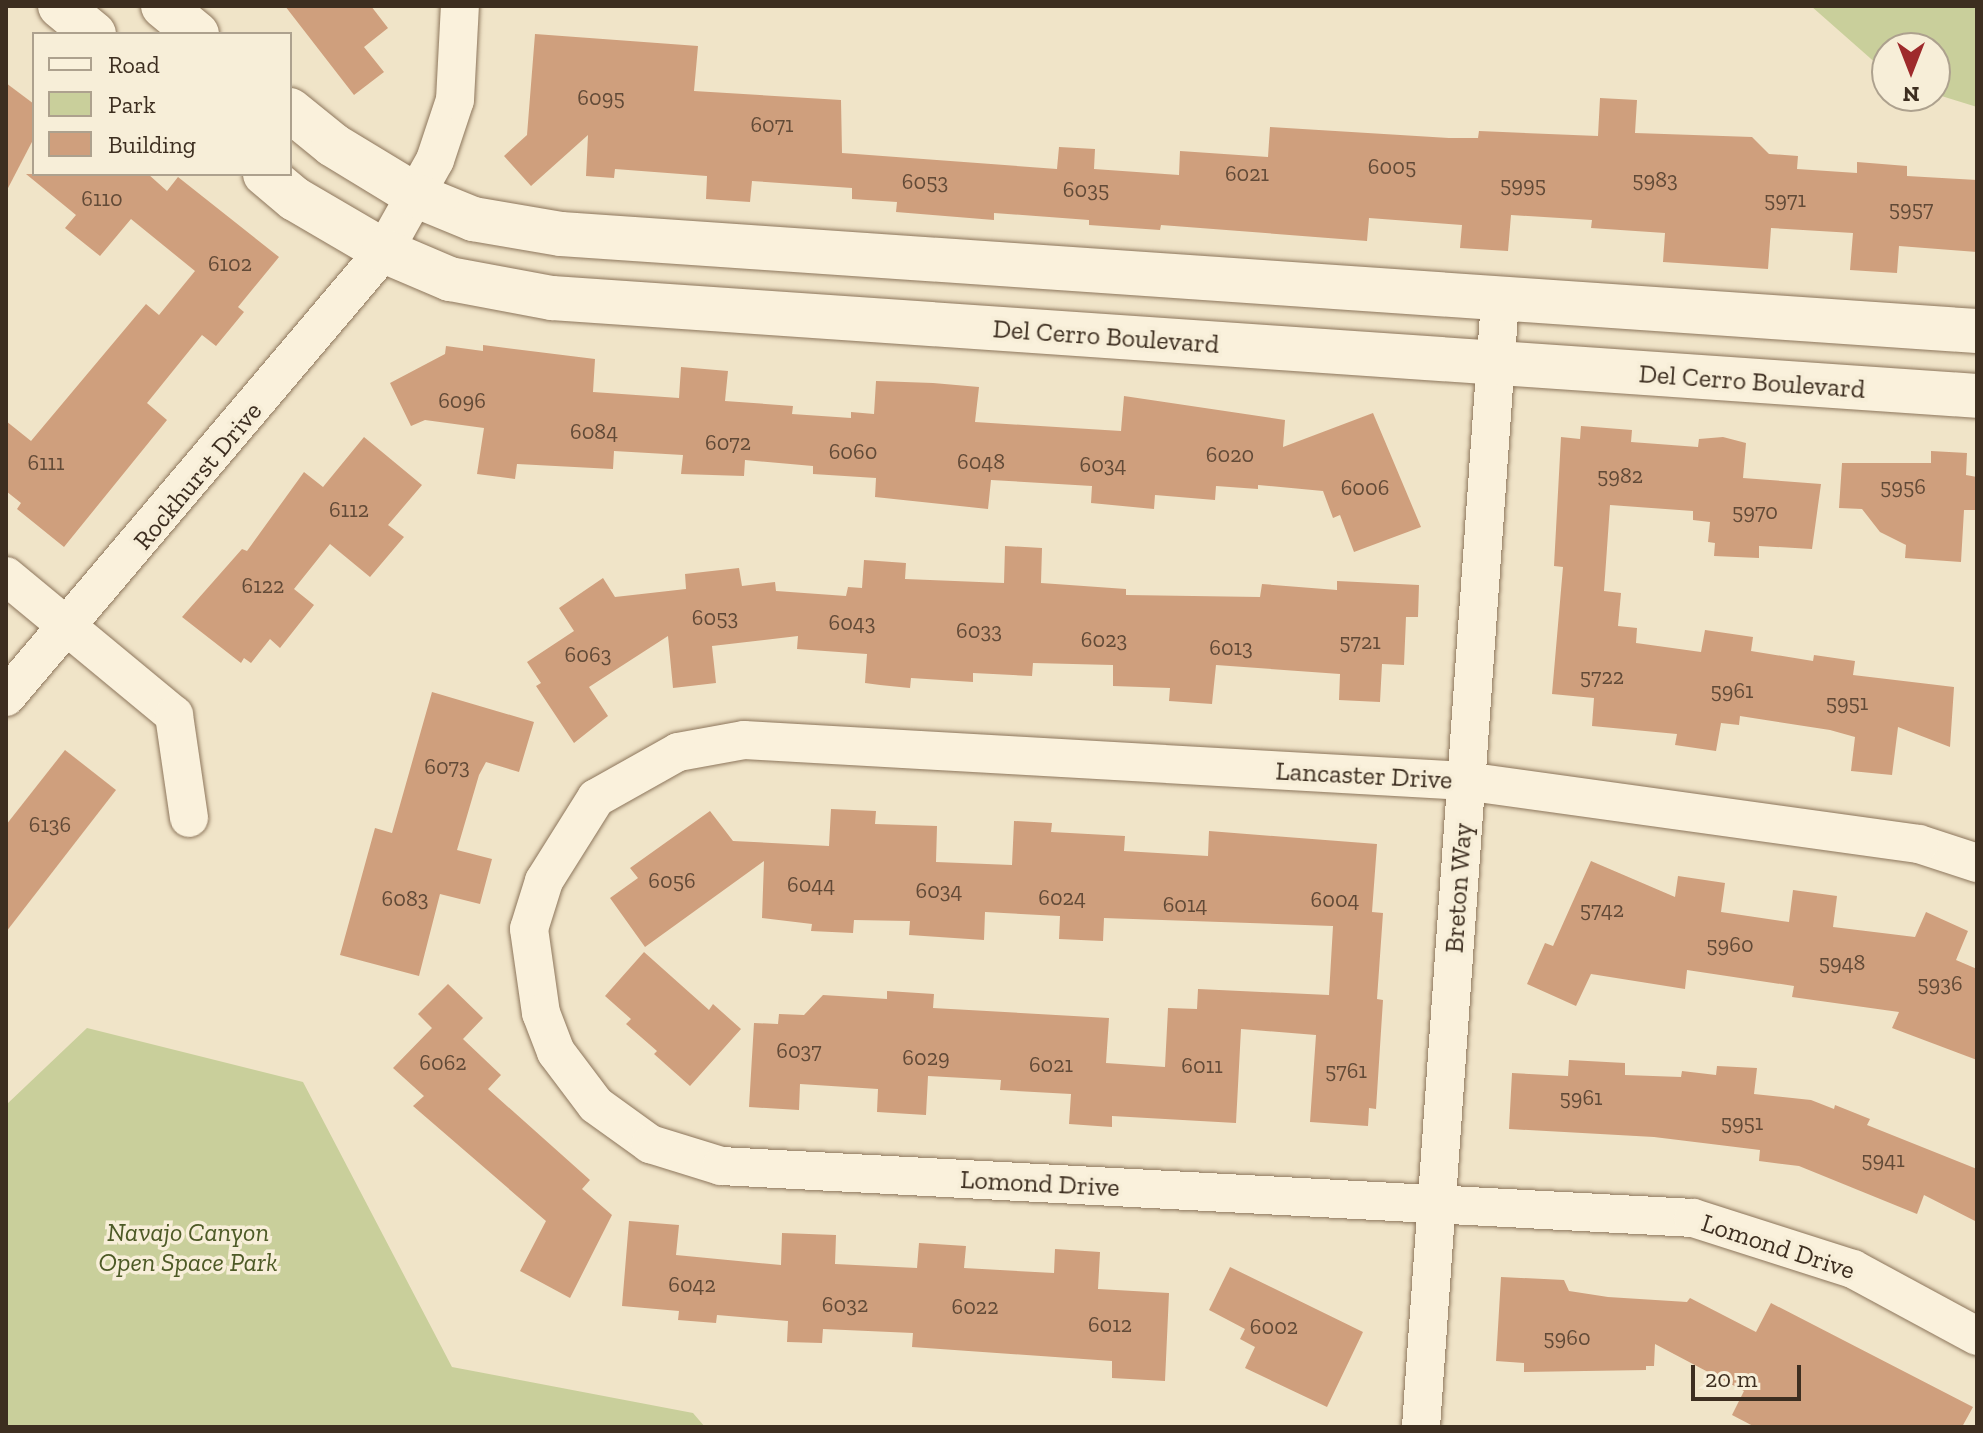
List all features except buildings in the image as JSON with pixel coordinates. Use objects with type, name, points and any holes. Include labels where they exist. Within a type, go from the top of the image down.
[{"type":"street","points":[[60,6],[92,32]]},
{"type":"street","points":[[163,6],[195,32]]},
{"type":"street","name":"Rockhurst Drive","points":[[6,697],[384,251],[417,196],[455,100],[460,6]]},
{"type":"street","points":[[292,112],[333,145],[417,196],[473,219],[561,234],[1977,331]]},
{"type":"street","name":"Del Cerro Boulevard","points":[[267,176],[295,199],[384,251],[450,279],[552,298],[1977,396]]},
{"type":"street","name":"Breton Way","points":[[1421,1427],[1500,300]]},
{"type":"street","points":[[6,576],[174,715],[189,818]]},
{"type":"street","name":"Lancaster Drive","points":[[744,740],[1466,781],[1919,844],[1977,863]]},
{"type":"street","name":"Lomond Drive","points":[[744,740],[678,752],[596,798],[544,881],[529,929],[541,1013],[556,1052],[596,1105],[650,1144],[721,1166],[1435,1207],[1693,1218],[1853,1269],[1977,1336]]},
{"type":"green space","points":[[1811,6],[1977,6],[1977,107],[1951,99],[1951,32],[1871,32],[1871,59]]},
{"type":"green space","name":"Navajo Canyon Open Space Park","points":[[87,1028],[303,1082],[452,1367],[693,1413],[705,1427],[6,1427],[6,1105]]}]
